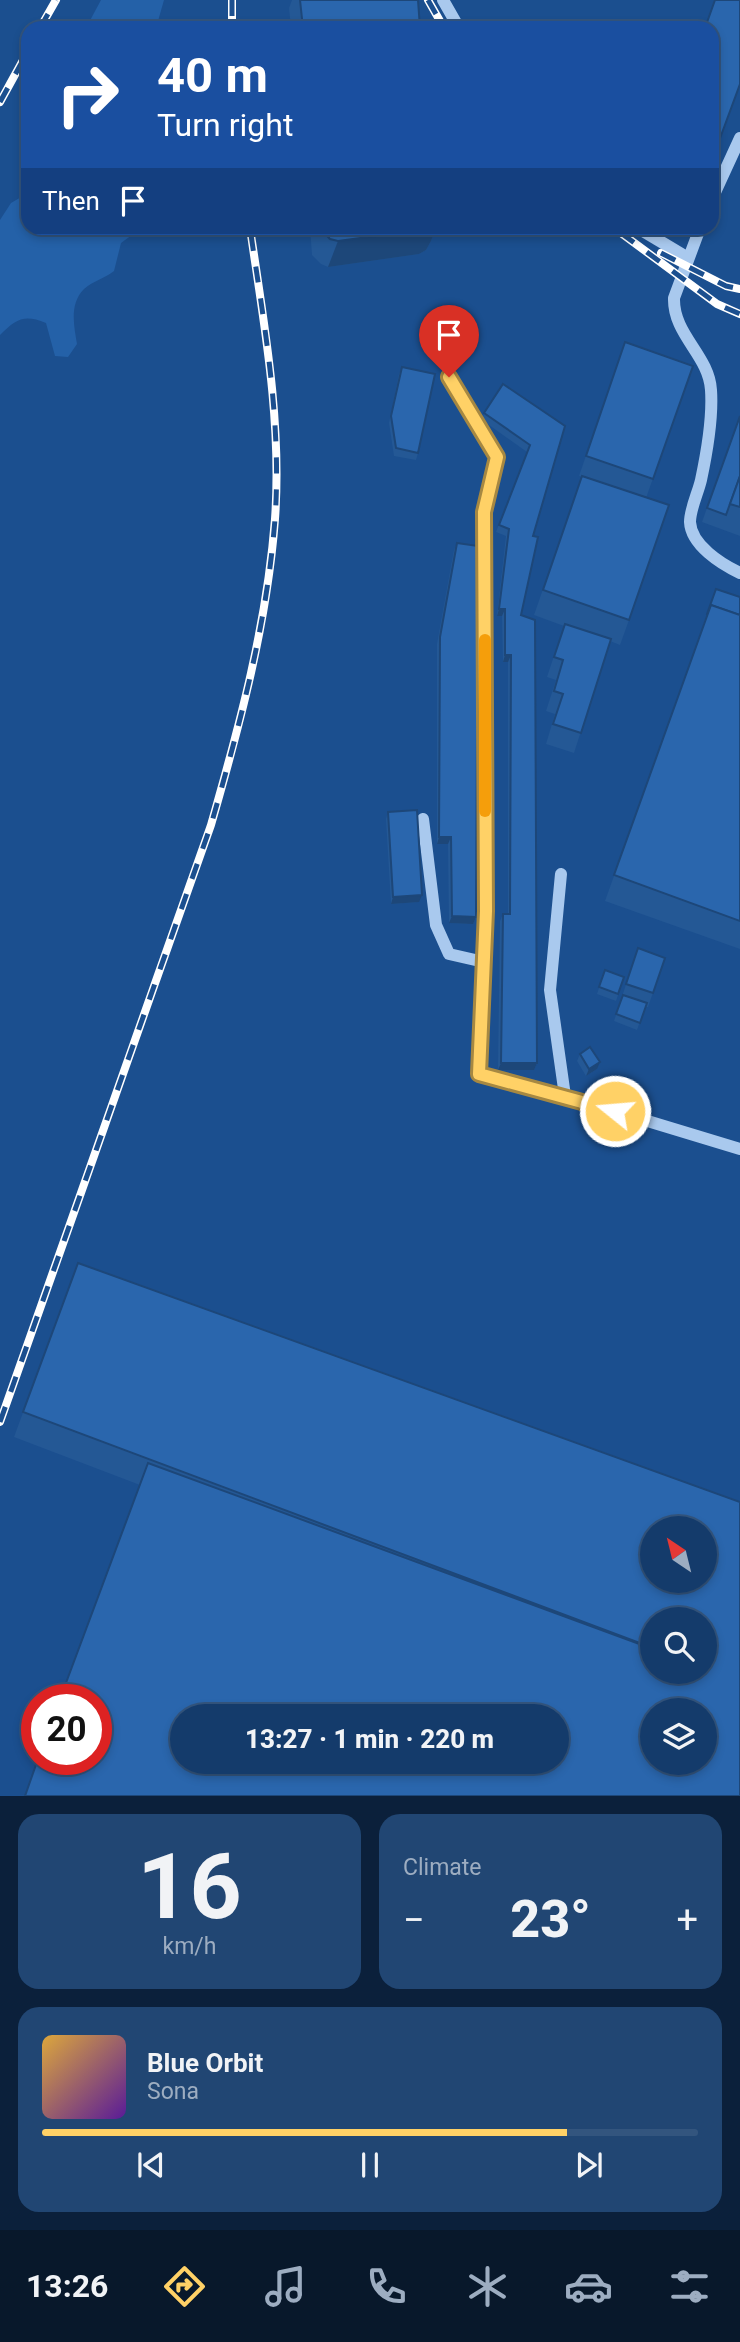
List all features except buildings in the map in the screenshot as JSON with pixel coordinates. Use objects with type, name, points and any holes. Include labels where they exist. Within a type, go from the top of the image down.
[{"type":"lane","points":[[443,0],[454,21]]},
{"type":"lane","points":[[719,184],[740,138]]},
{"type":"lane","points":[[650,235],[688,258]]},
{"type":"lane","points":[[696,235],[674,299],[673,311],[680,328],[706,366],[711,388],[711,417],[702,478],[690,522],[697,542],[727,567],[740,573]]},
{"type":"lane","points":[[449,377],[497,457],[484,512],[486,911],[479,1074],[565,1096],[740,1149]]},
{"type":"lane","points":[[423,819],[436,925],[449,954],[484,962]]},
{"type":"lane","points":[[561,874],[550,990],[565,1096]]},
{"type":"shaded area","points":[[101,0],[164,0],[158,21],[90,21]]},
{"type":"shaded area","points":[[21,197],[21,235],[132,235],[121,243],[114,271],[91,284],[79,295],[74,308],[77,344],[68,357],[55,356],[46,323],[32,319],[21,320],[0,335],[0,220],[11,203]]},
{"type":"railway","points":[[44,21],[56,0]]},
{"type":"railway","points":[[232,0],[232,21]]},
{"type":"railway","points":[[428,0],[440,21]]},
{"type":"railway","points":[[0,102],[21,64]]},
{"type":"railway","points":[[0,1422],[211,825],[242,711],[259,635],[271,558],[277,482],[274,409],[251,235]]},
{"type":"railway","points":[[624,235],[717,304],[740,314]]},
{"type":"railway","points":[[661,253],[726,286],[740,289]]},
{"type":"slow traffic","points":[[485,640],[485,811]]},
{"type":"route","points":[[449,377],[497,457],[484,512],[486,911],[479,1074],[615,1111]]}]
